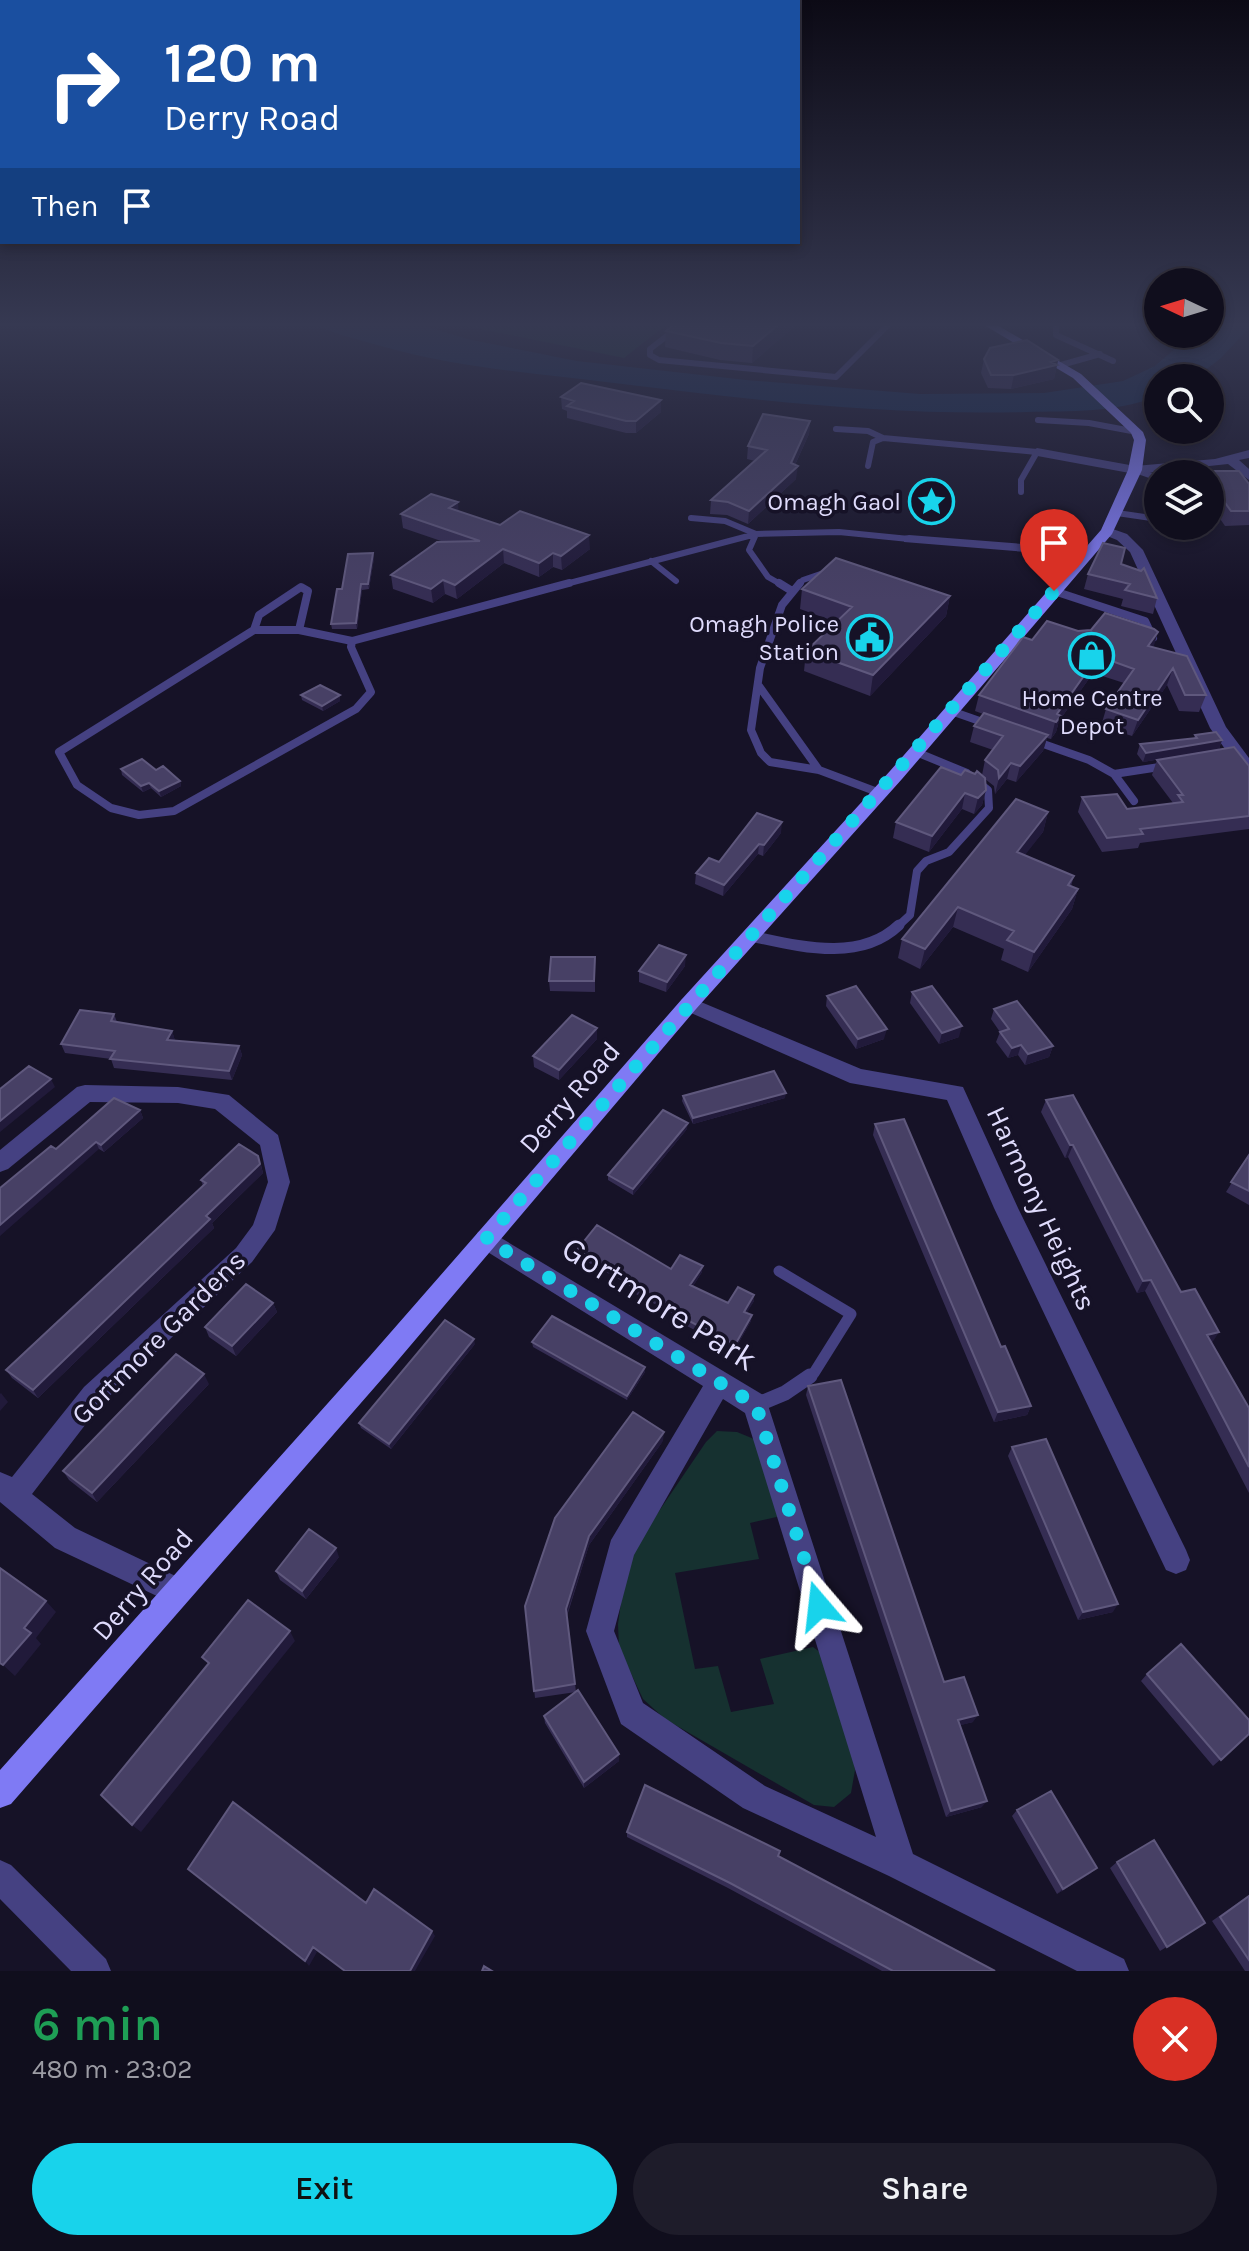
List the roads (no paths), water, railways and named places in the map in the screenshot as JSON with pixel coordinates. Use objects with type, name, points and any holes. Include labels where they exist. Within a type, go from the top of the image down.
[{"type":"main road","points":[[1122,417],[1134,428]]},
{"type":"main road","name":"Derry Road","points":[[0,1793],[689,1004],[916,752],[1087,553],[1112,522],[1135,470],[1140,440],[1134,428]]},
{"type":"street","points":[[1037,452],[1135,470],[1164,469],[1249,454]]},
{"type":"street","points":[[1230,459],[1249,476]]},
{"type":"street","points":[[1112,522],[1136,550],[1218,728],[1249,770]]},
{"type":"street","points":[[909,539],[1087,553]]},
{"type":"street","name":"Harmony Heights","points":[[689,1004],[858,1077],[955,1093],[1006,1208],[1176,1560]]},
{"type":"street","name":"Gortmore Gardens","points":[[0,1163],[85,1093],[178,1095],[221,1101],[270,1141],[279,1182],[263,1230],[244,1255],[93,1395],[6,1491],[65,1538],[176,1591]]},
{"type":"street","name":"Gortmore Park","points":[[486,1239],[756,1405],[900,1865]]},
{"type":"street","points":[[720,1381],[621,1550],[600,1631],[632,1713],[754,1797],[900,1865],[1112,1971]]},
{"type":"street","points":[[0,1876],[94,1971]]},
{"type":"lane","points":[[1038,420],[1134,428]]},
{"type":"lane","points":[[836,429],[868,431],[883,438],[1037,452],[1021,480],[1021,492]]},
{"type":"lane","points":[[868,466],[873,442],[883,438]]},
{"type":"lane","points":[[1135,470],[1144,473]]},
{"type":"lane","points":[[691,518],[711,518],[744,525],[756,534]]},
{"type":"lane","points":[[1112,522],[1144,520]]},
{"type":"lane","points":[[352,641],[351,647],[371,692],[356,709],[174,811],[139,815],[111,808],[77,785],[59,752],[254,630],[299,630],[352,641],[756,534],[839,532],[909,539]]},
{"type":"lane","points":[[756,534],[749,550],[768,577],[792,591]]},
{"type":"lane","points":[[651,561],[676,581]]},
{"type":"lane","points":[[848,570],[817,572],[792,591],[782,605],[760,668],[751,730],[761,753],[770,762],[819,770],[880,793]]},
{"type":"lane","points":[[254,630],[259,615],[301,587],[308,591],[299,630]]},
{"type":"lane","points":[[1054,591],[1145,621],[1155,642]]},
{"type":"lane","points":[[759,686],[819,770]]},
{"type":"lane","points":[[755,704],[768,700]]},
{"type":"lane","points":[[951,711],[1006,731]]},
{"type":"lane","points":[[1020,736],[1089,760],[1114,774],[1134,801]]},
{"type":"lane","points":[[751,936],[813,949],[858,947],[886,938],[910,915],[917,871],[926,861],[949,852],[989,808],[988,790],[967,773],[916,752]]},
{"type":"lane","points":[[1114,774],[1174,764]]},
{"type":"lane","points":[[756,1405],[785,1393],[814,1373],[851,1314],[779,1271]]},
{"type":"place","name":"Omagh Gaol","points":[[932,502]]},
{"type":"place","name":"Omagh Police Station","points":[[870,638]]},
{"type":"place","name":"Home Centre Depot","points":[[1092,656]]}]
